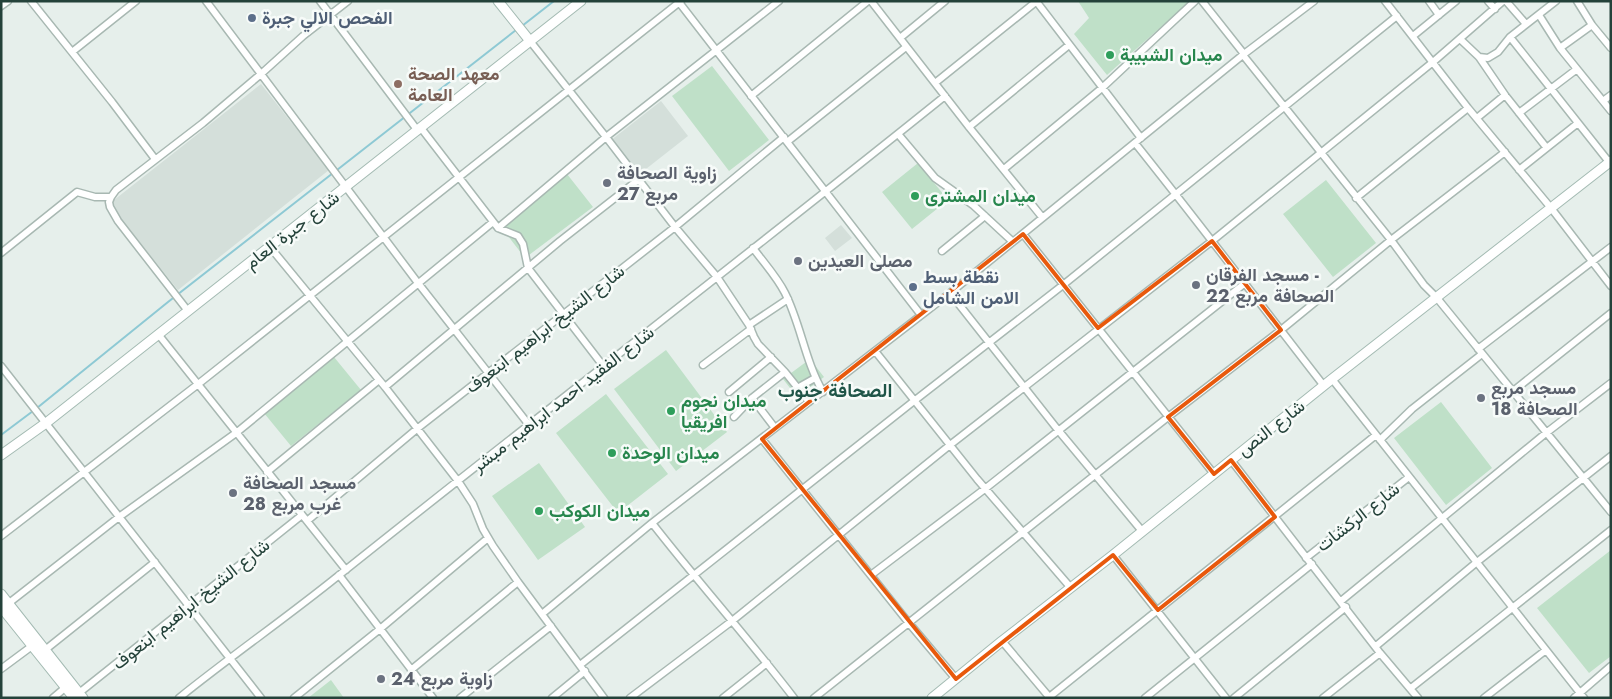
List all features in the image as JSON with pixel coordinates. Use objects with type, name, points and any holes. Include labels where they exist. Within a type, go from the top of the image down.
[{"type":"main road","points":[[498,1],[530,41]]},
{"type":"main road","name":"شارع جبرة العام","points":[[1,455],[46,423],[580,1]]},
{"type":"main road","name":"شارع النص","points":[[932,698],[1332,379],[1610,161]]},
{"type":"main road","points":[[1,594],[5,605],[32,646],[66,687],[79,696]]},
{"type":"main road","points":[[5,605],[45,650],[79,696]]},
{"type":"street","points":[[1,6],[8,1]]},
{"type":"street","points":[[31,1],[155,159]]},
{"type":"street","points":[[72,52],[136,1]]},
{"type":"street","points":[[206,1],[347,186],[418,283],[529,424]]},
{"type":"street","points":[[320,1],[498,228],[518,236],[523,244],[528,268],[604,367]]},
{"type":"street","points":[[188,311],[118,221],[110,207],[110,197],[155,159],[190,134],[262,74],[303,36],[348,1]]},
{"type":"street","points":[[498,228],[606,137],[779,1]]},
{"type":"street","points":[[751,96],[870,1],[1042,217]]},
{"type":"street","points":[[900,38],[945,1]]},
{"type":"street","points":[[1004,169],[1102,88],[1195,1]]},
{"type":"street","points":[[1202,1],[1320,153],[1391,240],[1424,285],[1437,298],[1611,512]]},
{"type":"street","points":[[542,614],[652,523],[950,293],[1244,54],[1314,1]]},
{"type":"street","points":[[1385,1],[1611,286]]},
{"type":"street","points":[[1428,1],[1439,15]]},
{"type":"street","points":[[1413,36],[1456,1]]},
{"type":"street","points":[[1488,1],[1494,9]]},
{"type":"street","points":[[630,698],[732,621],[1024,386],[1212,241],[1433,62],[1504,1],[1526,24]]},
{"type":"street","points":[[1479,57],[1488,58],[1498,52],[1510,36],[1556,1]]},
{"type":"street","points":[[1577,1],[1592,25],[1611,48]]},
{"type":"street","points":[[1,536],[197,385],[680,2],[922,315]]},
{"type":"street","points":[[935,83],[1037,2],[1102,88],[1176,194],[1324,386]]},
{"type":"street","points":[[1539,15],[1560,48],[1611,111]]},
{"type":"street","points":[[580,665],[1064,285],[1397,16]]},
{"type":"street","points":[[1560,48],[1592,25]]},
{"type":"street","points":[[1510,36],[1610,161]]},
{"type":"street","points":[[1460,39],[1479,57],[1505,95],[1546,147]]},
{"type":"street","points":[[530,41],[675,227],[717,277],[750,327],[758,344],[799,387],[809,402]]},
{"type":"street","points":[[969,126],[1069,45]]},
{"type":"street","name":"شارع الشيخ ابراهيم ابنعوف","points":[[307,521],[418,428],[906,47]]},
{"type":"street","points":[[1519,113],[1577,69]]},
{"type":"street","points":[[1477,118],[1505,95]]},
{"type":"street","points":[[1603,101],[1611,95]]},
{"type":"street","name":"شارع الفقيد احمد ابراهيم مبشر","points":[[178,698],[339,576],[944,96]]},
{"type":"street","points":[[1356,198],[1468,108]]},
{"type":"street","points":[[1519,170],[1578,123]]},
{"type":"street","points":[[898,134],[935,178],[973,205],[1013,242]]},
{"type":"street","points":[[814,698],[1095,474],[1281,330],[1391,240],[1505,152]]},
{"type":"street","points":[[385,387],[454,328],[638,180]]},
{"type":"street","points":[[1,254],[77,192],[95,197],[110,197]]},
{"type":"street","points":[[942,251],[985,216]]},
{"type":"street","points":[[5,605],[119,517],[236,433],[494,222]]},
{"type":"street","points":[[1023,234],[1214,474]]},
{"type":"street","points":[[270,247],[418,428],[458,481],[473,504],[488,538],[518,582],[604,698]]},
{"type":"street","points":[[1002,641],[1049,698],[1275,517],[1378,438],[1480,352],[1611,247]]},
{"type":"street","points":[[753,248],[788,300],[815,378],[823,392]]},
{"type":"street","points":[[871,575],[986,488],[1244,284]]},
{"type":"street","points":[[950,293],[1058,430],[1142,531]]},
{"type":"street","points":[[703,365],[750,327],[788,300]]},
{"type":"street","points":[[1512,392],[1611,313]]},
{"type":"street","points":[[158,334],[346,570]]},
{"type":"street","points":[[875,351],[950,445],[1071,588]]},
{"type":"street","points":[[729,392],[771,357]]},
{"type":"street","points":[[1,366],[261,698]]},
{"type":"street","points":[[734,417],[752,398],[785,372]]},
{"type":"street","points":[[799,387],[815,378]]},
{"type":"street","points":[[1332,379],[1582,695]]},
{"type":"street","points":[[267,472],[379,380]]},
{"type":"street","points":[[1341,601],[1546,433],[1611,383]]},
{"type":"street","points":[[752,398],[775,428]]},
{"type":"street","points":[[762,439],[956,679]]},
{"type":"street","points":[[1322,698],[1477,562],[1611,456]]},
{"type":"street","points":[[1231,460],[1306,558],[1418,698]]},
{"type":"street","name":"شارع الركشات","points":[[1306,558],[1409,477]]},
{"type":"street","name":"شارع الشيخ ابراهيم ابنعوف","points":[[79,696],[302,515]]},
{"type":"street","points":[[652,523],[794,698]]},
{"type":"street","points":[[1411,688],[1611,530]]},
{"type":"street","points":[[294,698],[488,538]]},
{"type":"street","points":[[1113,555],[1226,698]]},
{"type":"street","points":[[45,650],[155,562]]},
{"type":"street","points":[[1146,698],[1312,564]]},
{"type":"street","points":[[339,576],[433,698]]},
{"type":"street","points":[[411,670],[518,582]]},
{"type":"street","points":[[1234,698],[1346,607]]},
{"type":"street","points":[[460,698],[551,626]]},
{"type":"street","points":[[1,669],[32,646]]},
{"type":"street","points":[[1484,698],[1546,650]]},
{"type":"street","points":[[723,698],[767,663]]},
{"type":"street","points":[[1574,698],[1582,695],[1611,666]]},
{"type":"street","points":[[552,698],[585,671]]},
{"type":"street","points":[[53,698],[66,687]]},
{"type":"highlighted area","points":[[1023,234],[1098,328],[1212,241],[1281,330],[1168,417],[1214,474],[1231,460],[1275,517],[1158,610],[1113,555],[956,679],[762,439]]},
{"type":"shaded area","points":[[261,84],[329,170],[178,290],[109,204]]},
{"type":"shaded area","points":[[661,101],[688,136],[637,176],[610,141]]},
{"type":"shaded area","points":[[841,225],[852,238],[835,251],[825,238]]},
{"type":"green space","name":"ميدان الشبيبة","points":[[1078,1],[1190,1],[1107,75],[1074,34],[1089,18]]},
{"type":"green space","points":[[712,66],[769,140],[729,171],[672,96]]},
{"type":"green space","name":"ميدان المشترى","points":[[918,163],[948,200],[912,229],[882,192]]},
{"type":"green space","points":[[567,174],[593,207],[525,258],[501,227]]},
{"type":"green space","points":[[1326,180],[1376,243],[1333,277],[1283,214]]},
{"type":"green space","name":"ميدان نجوم افريقيا","points":[[666,350],[727,432],[676,471],[614,389]]},
{"type":"green space","points":[[334,357],[361,390],[291,446],[264,413]]},
{"type":"green space","points":[[810,359],[824,377],[797,397],[783,379]]},
{"type":"green space","name":"ميدان الوحدة","points":[[606,394],[668,474],[618,513],[556,433]]},
{"type":"green space","points":[[1441,402],[1492,468],[1446,505],[1394,438]]},
{"type":"green space","name":"ميدان الكوكب","points":[[539,463],[585,527],[538,560],[492,496]]},
{"type":"green space","points":[[1611,550],[1611,656],[1589,673],[1537,608]]},
{"type":"green space","points":[[331,680],[344,698],[308,698]]},
{"type":"waterway","points":[[522,26],[554,1]]},
{"type":"waterway","points":[[337,170],[516,30]]},
{"type":"waterway","points":[[37,408],[168,302],[333,173]]},
{"type":"waterway","points":[[1,435],[33,411]]},
{"type":"place","name":"الفحص الالي جبرة","points":[[252,18]]},
{"type":"place","name":"ميدان الشبيبة","points":[[1110,55]]},
{"type":"place","name":"معهد الصحة العامة","points":[[398,84]]},
{"type":"place","name":"زاوية الصحافة مربع 27","points":[[607,183]]},
{"type":"place","name":"ميدان المشترى","points":[[915,196]]},
{"type":"place","name":"مصلى العيدين","points":[[798,261]]},
{"type":"place","name":"مسجد الفرقان - الصحافة مربع 22","points":[[1196,285]]},
{"type":"place","name":"نقطة بسط الامن الشامل","points":[[913,287]]},
{"type":"place","name":"مسجد مربع 18 الصحافة","points":[[1481,398]]},
{"type":"place","name":"ميدان نجوم افريقيا","points":[[671,411]]},
{"type":"place","name":"ميدان الوحدة","points":[[612,453]]},
{"type":"place","name":"مسجد الصحافة غرب مربع 28","points":[[233,493]]},
{"type":"place","name":"ميدان الكوكب","points":[[539,511]]},
{"type":"place","name":"زاوية مربع 24","points":[[381,679]]},
{"type":"district","name":"الصحافة جنوب","points":[[835,390]]}]
